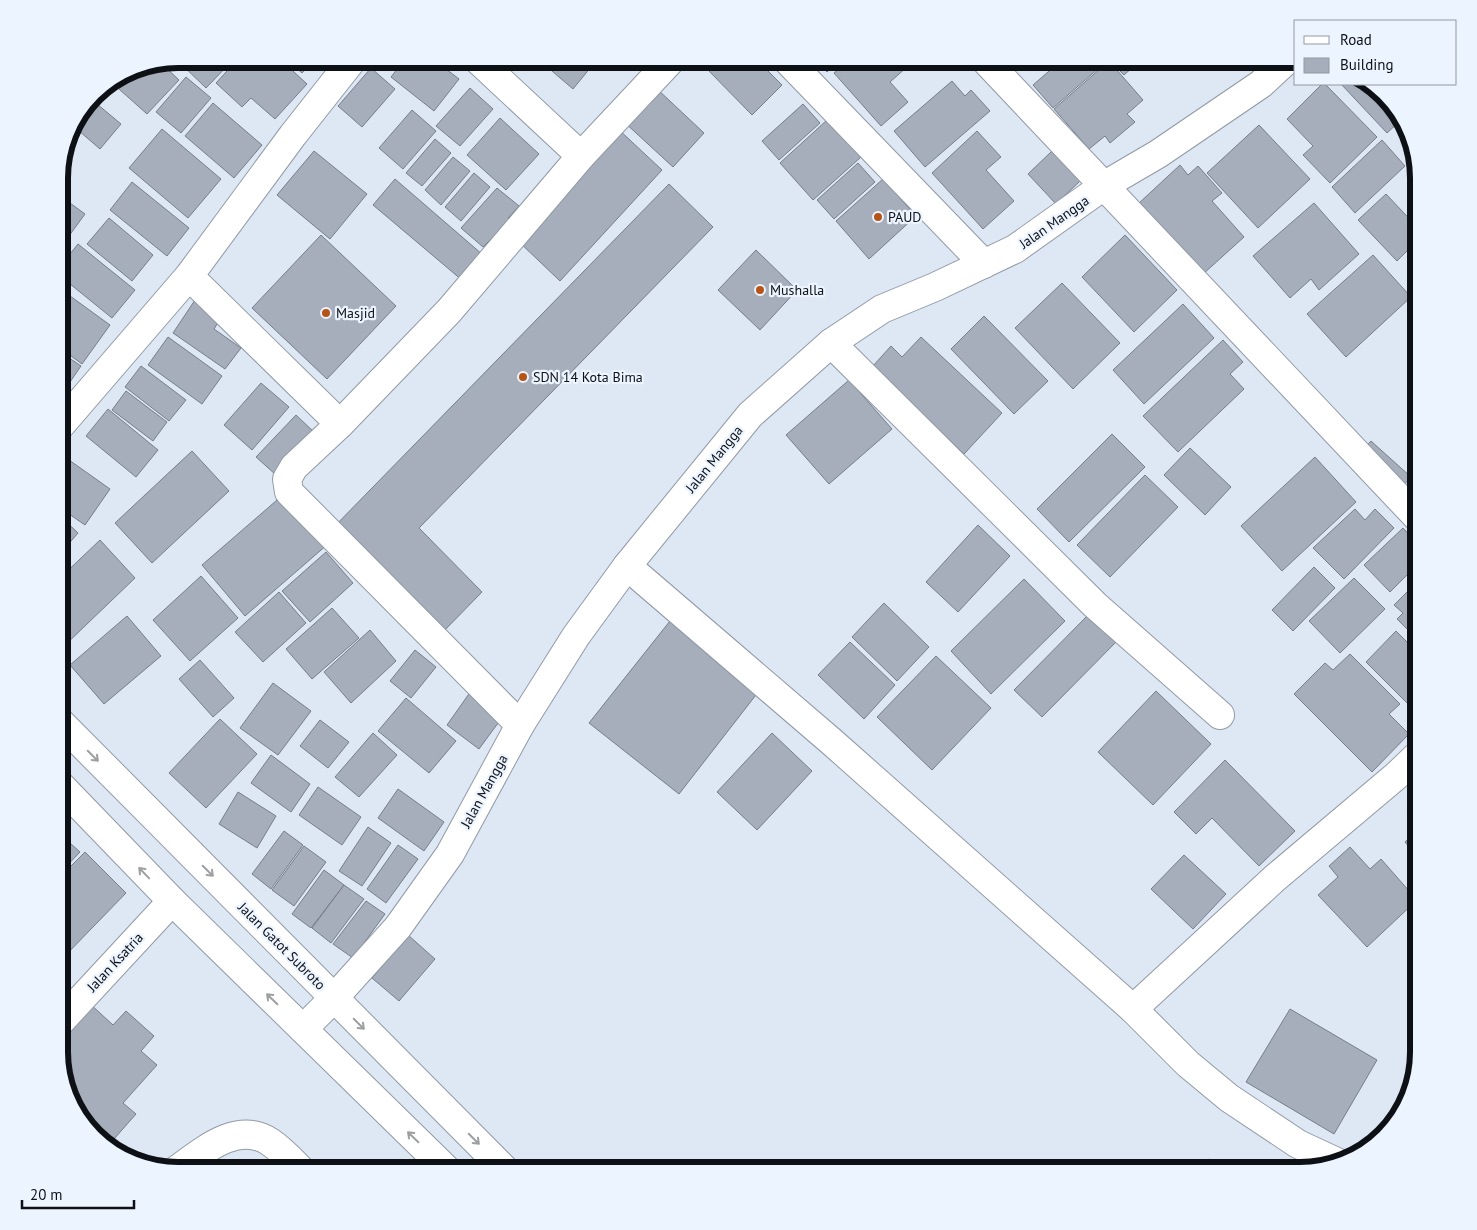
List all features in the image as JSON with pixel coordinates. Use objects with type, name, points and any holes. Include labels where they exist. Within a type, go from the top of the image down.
[{"type":"street","points":[[68,417],[189,276],[293,135],[346,68]]},
{"type":"street","points":[[487,68],[581,156]]},
{"type":"street","points":[[520,725],[289,492],[287,479],[294,467],[340,424],[449,311],[581,156],[664,68]]},
{"type":"street","points":[[795,68],[984,264]]},
{"type":"street","points":[[993,68],[1410,510]]},
{"type":"street","name":"Jalan Mangga","points":[[303,1029],[334,998],[398,927],[450,854],[520,725],[576,636],[628,566],[750,415],[831,343],[882,309],[936,287],[1015,249],[1105,186],[1158,154],[1261,84],[1278,68]]},
{"type":"street","points":[[189,276],[340,424]]},
{"type":"street","points":[[831,343],[1095,605],[1220,715]]},
{"type":"street","points":[[628,566],[825,736],[1133,1009],[1188,1064],[1229,1098],[1298,1144],[1328,1159]]},
{"type":"street","name":"Jalan Gatot Subroto","points":[[68,730],[497,1162]]},
{"type":"street","points":[[1133,1009],[1275,878],[1410,763]]},
{"type":"street","points":[[68,793],[172,901],[439,1162]]},
{"type":"street","name":"Jalan Ksatria","points":[[68,1013],[172,901]]},
{"type":"street","points":[[188,1162],[211,1146],[237,1134],[256,1136],[268,1141],[292,1162]]},
{"type":"building","points":[[167,68],[179,80],[147,114],[116,86],[142,73]]},
{"type":"building","points":[[185,68],[225,68],[206,88]]},
{"type":"building","points":[[230,68],[290,68],[307,84],[275,119],[251,98],[242,107],[216,83]]},
{"type":"building","points":[[296,68],[307,68],[302,73]]},
{"type":"building","points":[[371,68],[395,89],[362,127],[338,106]]},
{"type":"building","points":[[398,68],[445,68],[459,79],[434,111],[391,77]]},
{"type":"building","points":[[548,68],[590,68],[573,89]]},
{"type":"building","points":[[765,68],[782,85],[752,115],[707,69]]},
{"type":"building","points":[[823,68],[831,68],[827,72]]},
{"type":"building","points":[[840,68],[906,68],[890,82],[908,102],[881,126],[834,73]]},
{"type":"building","points":[[1053,68],[1099,68],[1053,108],[1033,85]]},
{"type":"building","points":[[1101,68],[1115,68],[1143,100],[1127,114],[1135,122],[1110,143],[1105,136],[1089,149],[1054,109]]},
{"type":"building","points":[[1117,68],[1132,68],[1124,75]]},
{"type":"building","points":[[186,77],[211,98],[181,133],[156,112]]},
{"type":"building","points":[[952,81],[965,96],[971,90],[990,111],[925,167],[894,131]]},
{"type":"building","points":[[1321,85],[1326,85],[1377,137],[1330,183],[1303,155],[1313,146],[1287,119]]},
{"type":"building","points":[[1342,85],[1360,85],[1387,110],[1396,125],[1387,133]]},
{"type":"building","points":[[655,87],[704,133],[673,167],[623,121]]},
{"type":"building","points":[[470,88],[493,109],[460,146],[436,126]]},
{"type":"building","points":[[213,103],[262,145],[234,178],[185,136]]},
{"type":"building","points":[[96,104],[121,124],[100,149],[78,130],[86,116]]},
{"type":"building","points":[[803,104],[820,123],[779,160],[762,141]]},
{"type":"building","points":[[412,110],[436,131],[403,169],[379,148]]},
{"type":"building","points":[[500,118],[539,154],[506,190],[467,155]]},
{"type":"building","points":[[827,120],[861,157],[813,200],[780,163]]},
{"type":"building","points":[[1259,125],[1310,179],[1258,228],[1207,173]]},
{"type":"building","points":[[617,128],[662,170],[560,281],[516,239]]},
{"type":"building","points":[[162,129],[221,179],[188,218],[129,168]]},
{"type":"building","points":[[977,131],[1001,157],[986,170],[1014,201],[983,229],[932,173]]},
{"type":"building","points":[[435,139],[451,153],[422,186],[406,173]]},
{"type":"building","points":[[1382,140],[1405,166],[1355,213],[1332,187]]},
{"type":"building","points":[[314,151],[367,194],[330,239],[277,195]]},
{"type":"building","points":[[1052,151],[1080,181],[1056,204],[1028,174]]},
{"type":"building","points":[[453,157],[470,171],[441,205],[425,190]]},
{"type":"building","points":[[858,163],[875,182],[834,219],[817,200]]},
{"type":"building","points":[[1180,165],[1188,175],[1198,166],[1222,193],[1212,201],[1244,237],[1202,275],[1138,204]]},
{"type":"building","points":[[474,173],[490,187],[461,221],[445,207]]},
{"type":"building","points":[[395,179],[490,261],[469,286],[373,205]]},
{"type":"building","points":[[883,179],[916,216],[869,259],[836,221]]},
{"type":"building","points":[[132,182],[189,228],[167,256],[110,210]]},
{"type":"building","name":"SDN 14 Kota Bima","points":[[669,184],[713,227],[419,528],[482,592],[439,636],[331,530]]},
{"type":"building","points":[[497,188],[519,206],[508,218],[517,226],[500,246],[492,238],[483,247],[461,228]]},
{"type":"building","points":[[1386,194],[1410,220],[1410,248],[1397,261],[1358,220]]},
{"type":"building","points":[[68,202],[85,214],[68,237]]},
{"type":"building","points":[[1314,203],[1359,254],[1319,290],[1311,279],[1290,298],[1253,256]]},
{"type":"building","points":[[109,218],[153,255],[132,281],[87,244]]},
{"type":"building","points":[[321,235],[396,306],[327,379],[252,308]]},
{"type":"building","points":[[1125,235],[1177,290],[1134,332],[1082,277]]},
{"type":"building","points":[[78,244],[135,290],[112,318],[68,282],[68,257]]},
{"type":"building","points":[[756,250],[797,290],[760,330],[718,290]]},
{"type":"building","points":[[1373,255],[1410,296],[1346,357],[1307,314]]},
{"type":"building","points":[[1062,283],[1120,343],[1073,389],[1015,328]]},
{"type":"building","points":[[68,295],[110,325],[82,364],[68,354]]},
{"type":"building","points":[[197,297],[222,316],[214,329],[241,348],[225,369],[173,333]]},
{"type":"building","points":[[1183,304],[1214,338],[1144,404],[1113,370]]},
{"type":"building","points":[[984,316],[1048,381],[1014,414],[951,349]]},
{"type":"building","points":[[168,337],[222,376],[202,404],[148,365]]},
{"type":"building","points":[[921,337],[1002,413],[964,454],[872,367],[891,346],[902,357]]},
{"type":"building","points":[[1223,340],[1243,362],[1230,374],[1244,389],[1178,452],[1143,416]]},
{"type":"building","points":[[68,357],[81,366],[68,385]]},
{"type":"building","points":[[141,366],[186,400],[169,421],[125,387]]},
{"type":"building","points":[[849,380],[892,429],[829,484],[786,435]]},
{"type":"building","points":[[261,383],[289,407],[252,450],[224,425]]},
{"type":"building","points":[[126,391],[167,422],[153,441],[112,410]]},
{"type":"building","points":[[108,409],[158,450],[136,477],[86,436]]},
{"type":"building","points":[[296,415],[315,433],[276,475],[256,457]]},
{"type":"building","points":[[1112,434],[1145,467],[1069,542],[1037,509]]},
{"type":"building","points":[[1371,441],[1410,478],[1394,496],[1354,459]]},
{"type":"building","points":[[1190,448],[1231,487],[1205,515],[1164,475]]},
{"type":"building","points":[[192,451],[229,491],[152,563],[115,523]]},
{"type":"building","points":[[1315,457],[1356,502],[1282,571],[1241,526]]},
{"type":"building","points":[[68,459],[110,489],[85,525],[68,513]]},
{"type":"building","points":[[1145,475],[1178,507],[1110,577],[1077,545]]},
{"type":"building","points":[[284,494],[328,544],[245,616],[202,565]]},
{"type":"building","points":[[1355,509],[1365,520],[1375,509],[1394,528],[1344,579],[1313,548]]},
{"type":"building","points":[[68,524],[78,533],[68,545]]},
{"type":"building","points":[[978,525],[1010,556],[958,612],[926,582]]},
{"type":"building","points":[[1403,528],[1410,535],[1410,572],[1390,592],[1364,565]]},
{"type":"building","points":[[100,540],[135,578],[68,642],[68,570]]},
{"type":"building","points":[[326,552],[353,583],[310,622],[282,591]]},
{"type":"building","points":[[1314,567],[1335,588],[1293,631],[1272,610]]},
{"type":"building","points":[[201,576],[238,618],[190,661],[153,620]]},
{"type":"building","points":[[1354,578],[1385,609],[1340,653],[1309,621]]},
{"type":"building","points":[[1024,579],[1065,621],[991,694],[951,651]]},
{"type":"building","points":[[1410,589],[1410,632],[1397,619],[1403,613],[1394,605]]},
{"type":"building","points":[[279,592],[306,623],[263,662],[235,632]]},
{"type":"building","points":[[884,603],[929,647],[897,681],[852,637]]},
{"type":"building","points":[[332,608],[359,638],[312,679],[286,649]]},
{"type":"building","points":[[1093,610],[1121,637],[1042,717],[1014,690]]},
{"type":"building","points":[[127,616],[161,656],[104,704],[70,665]]},
{"type":"building","points":[[670,621],[759,691],[679,794],[589,723]]},
{"type":"building","points":[[370,630],[396,661],[351,703],[324,672]]},
{"type":"building","points":[[1396,631],[1410,645],[1410,706],[1366,662]]},
{"type":"building","points":[[850,642],[895,685],[864,719],[818,675]]},
{"type":"building","points":[[415,650],[436,667],[411,698],[390,681]]},
{"type":"building","points":[[1350,654],[1400,704],[1389,714],[1409,734],[1372,772],[1294,694],[1325,663],[1333,670]]},
{"type":"building","points":[[936,656],[991,708],[932,770],[877,717]]},
{"type":"building","points":[[200,660],[234,698],[213,717],[179,679]]},
{"type":"building","points":[[273,683],[311,711],[278,755],[240,728]]},
{"type":"building","points":[[471,691],[504,715],[479,749],[447,725]]},
{"type":"building","points":[[1156,691],[1211,744],[1153,805],[1098,752]]},
{"type":"building","points":[[406,698],[456,741],[429,773],[378,731]]},
{"type":"building","points":[[220,719],[257,754],[206,808],[169,773]]},
{"type":"building","points":[[320,720],[349,742],[328,768],[300,746]]},
{"type":"building","points":[[373,733],[397,755],[359,797],[335,777]]},
{"type":"building","points":[[772,733],[812,771],[757,830],[717,792]]},
{"type":"building","points":[[271,755],[310,784],[291,812],[251,783]]},
{"type":"building","points":[[1225,760],[1295,831],[1259,866],[1212,818],[1196,834],[1174,812]]},
{"type":"building","points":[[318,787],[361,817],[342,845],[299,815]]},
{"type":"building","points":[[398,789],[444,822],[424,851],[378,818]]},
{"type":"building","points":[[238,792],[276,816],[257,848],[219,824]]},
{"type":"building","points":[[368,827],[391,843],[362,886],[339,871]]},
{"type":"building","points":[[284,831],[303,845],[271,889],[252,874]]},
{"type":"building","points":[[1410,838],[1410,848],[1405,842]]},
{"type":"building","points":[[68,841],[80,852],[68,865]]},
{"type":"building","points":[[398,845],[418,859],[386,903],[367,889]]},
{"type":"building","points":[[304,846],[326,862],[294,906],[272,890]]},
{"type":"building","points":[[1350,847],[1370,869],[1381,859],[1410,892],[1410,907],[1367,947],[1318,895],[1338,877],[1329,866]]},
{"type":"building","points":[[85,852],[126,893],[68,953],[68,869]]},
{"type":"building","points":[[1184,855],[1226,894],[1193,929],[1151,889]]},
{"type":"building","points":[[324,870],[344,885],[311,928],[292,914]]},
{"type":"building","points":[[344,885],[364,899],[331,943],[312,928]]},
{"type":"building","points":[[366,901],[385,914],[353,958],[333,944]]},
{"type":"building","points":[[408,935],[435,959],[399,1001],[372,978]]},
{"type":"building","points":[[88,1002],[113,1025],[126,1011],[154,1036],[141,1051],[157,1065],[123,1103],[136,1114],[112,1141],[90,1120],[76,1095],[68,1067],[68,1024]]},
{"type":"building","points":[[1290,1009],[1377,1060],[1334,1134],[1246,1082]]},
{"type":"place","name":"PAUD","points":[[878,217]]},
{"type":"place","name":"Mushalla","points":[[760,290]]},
{"type":"place","name":"Masjid","points":[[326,313]]},
{"type":"place","name":"SDN 14 Kota Bima","points":[[523,377]]}]
